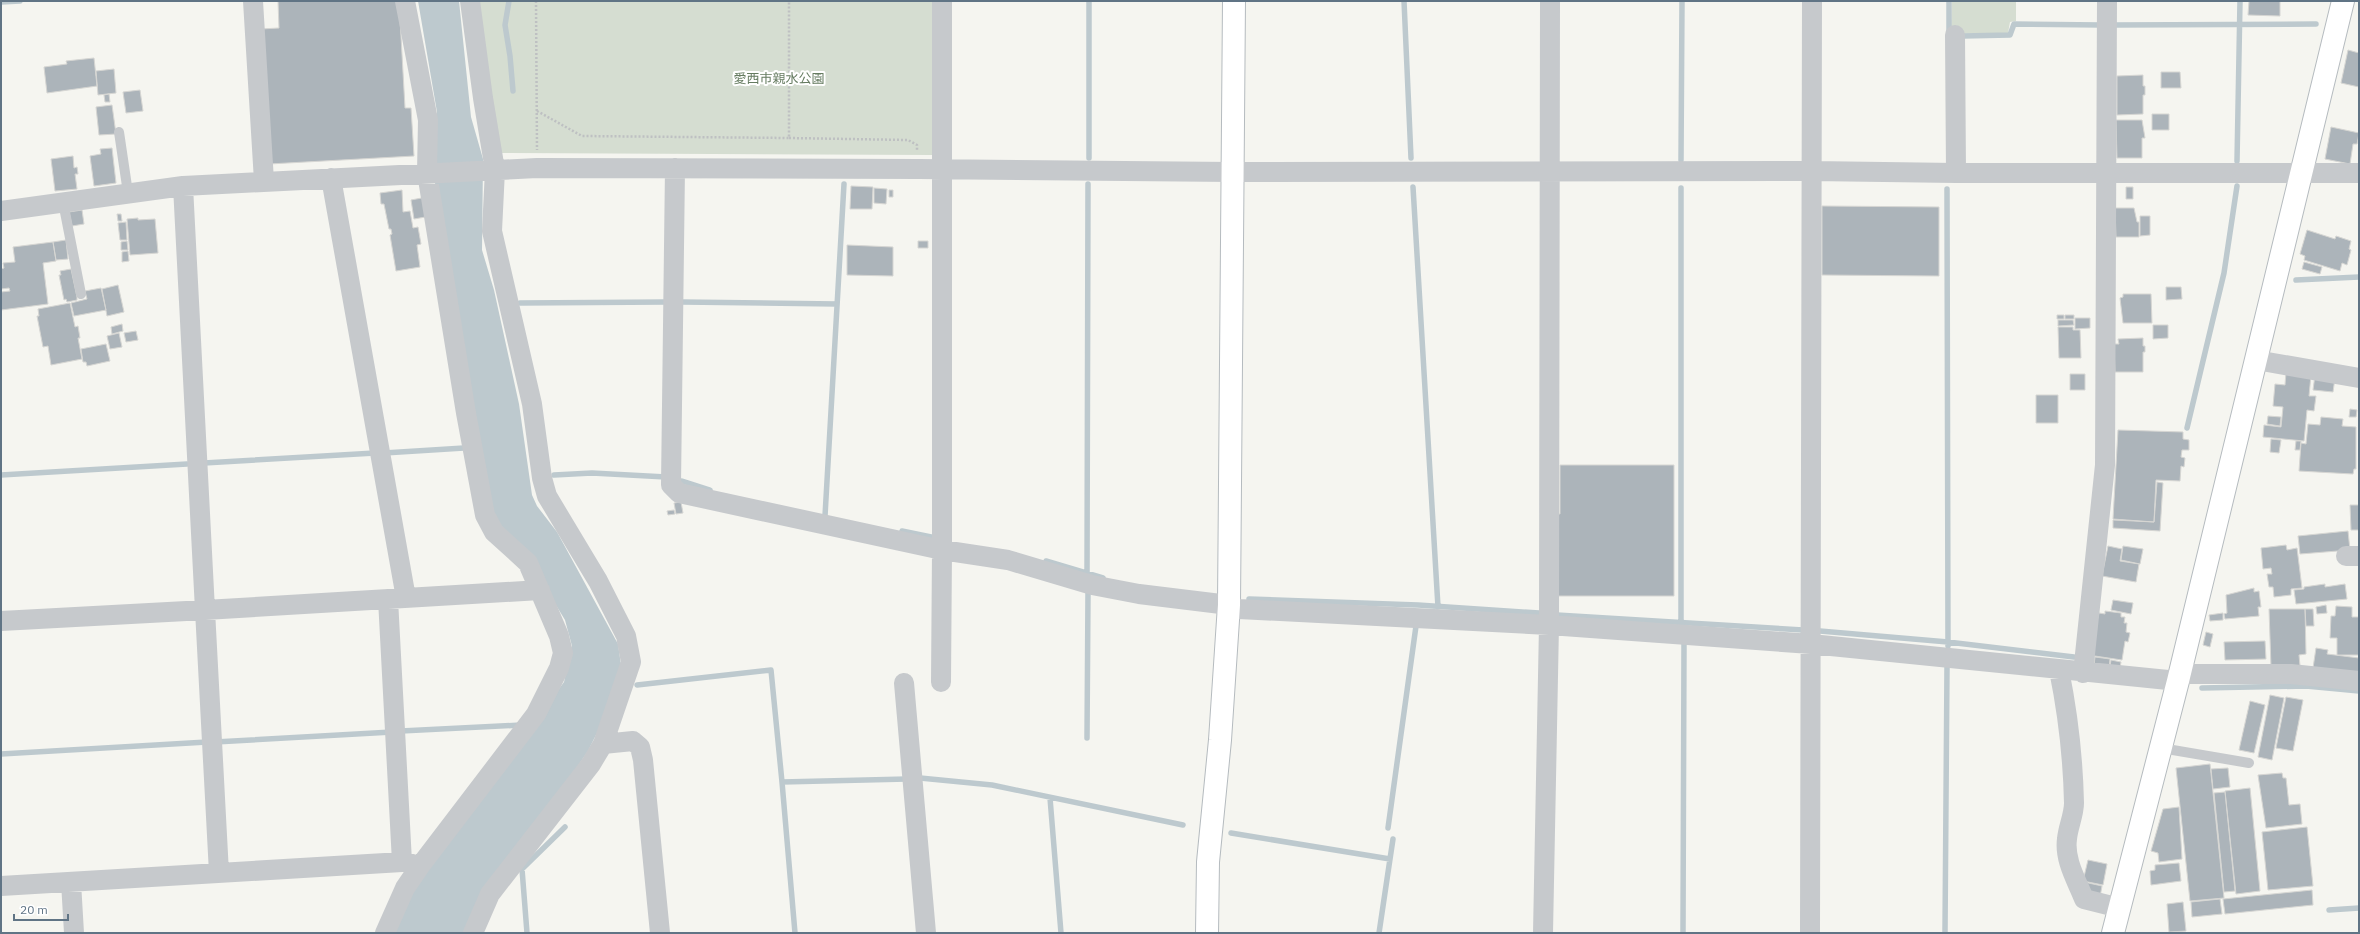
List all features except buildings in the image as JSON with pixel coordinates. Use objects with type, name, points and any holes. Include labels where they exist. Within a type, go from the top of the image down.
[{"type":"street","points":[[253,1],[264,181]]},
{"type":"street","points":[[1,886],[219,873],[411,864],[536,714],[559,668],[563,653],[559,636],[528,562],[494,532],[486,515],[466,412],[429,173],[428,120],[405,1]]},
{"type":"street","points":[[470,1],[493,170],[492,230],[532,404],[542,478],[547,496],[598,581],[626,636],[631,662],[602,744],[591,764],[490,894],[473,933]]},
{"type":"street","points":[[941,682],[942,1]]},
{"type":"street","points":[[1207,933],[1208,862],[1220,740],[1229,605],[1234,1]]},
{"type":"street","points":[[1543,933],[1549,625],[1550,1]]},
{"type":"street","points":[[1810,933],[1812,1]]},
{"type":"street","points":[[2083,673],[2105,465],[2108,174],[2107,1]]},
{"type":"street","points":[[2114,933],[2179,678],[2343,1]]},
{"type":"street","points":[[1955,35],[1956,173]]},
{"type":"street","points":[[1,211],[183,186],[538,168],[919,168],[942,170],[1233,172],[1812,171],[2108,174],[2359,173]]},
{"type":"street","points":[[675,168],[671,485],[679,493],[942,550],[1008,560],[1092,585],[1139,594],[1229,605],[1247,609],[1549,625],[1811,644],[2083,673],[2179,678],[2291,674],[2359,681]]},
{"type":"street","points":[[331,178],[397,598],[411,864],[405,888],[385,933]]},
{"type":"street","points":[[183,186],[219,873]]},
{"type":"street","points":[[2256,360],[2359,378]]},
{"type":"street","points":[[1,621],[540,590]]},
{"type":"street","points":[[2059,670],[2066,702],[2071,746],[2074,805],[2066,840],[2068,859],[2084,900],[2120,908]]},
{"type":"street","points":[[904,683],[926,933]]},
{"type":"street","points":[[602,744],[633,741],[640,747],[660,933]]},
{"type":"street","points":[[71,882],[74,933]]},
{"type":"lane","points":[[119,132],[128,193]]},
{"type":"lane","points":[[62,202],[82,294]]},
{"type":"lane","points":[[2160,748],[2249,763]]},
{"type":"path","points":[[536,1],[538,168]]},
{"type":"path","points":[[789,1],[789,138]]},
{"type":"path","points":[[537,111],[582,136],[908,140],[917,145],[919,168]]},
{"type":"green space","name":"愛西市親水公園","points":[[478,1],[935,1],[933,155],[500,153]]},
{"type":"green space","points":[[1952,1],[2016,1],[2016,21],[2010,22],[2008,33],[1951,34]]},
{"type":"shaded area","points":[[418,1],[459,1],[471,117],[483,159],[482,250],[494,290],[519,404],[532,495],[537,506],[557,532],[618,644],[621,665],[605,717],[588,751],[465,933],[393,933],[409,895],[564,682],[572,646],[565,620],[551,597],[489,510],[435,186],[437,112]]},
{"type":"waterway","points":[[1,2],[20,1]]},
{"type":"waterway","points":[[509,1],[505,25],[510,56],[513,91]]},
{"type":"waterway","points":[[1089,1],[1089,158]]},
{"type":"waterway","points":[[1404,1],[1411,158]]},
{"type":"waterway","points":[[1681,160],[1682,1]]},
{"type":"waterway","points":[[1949,1],[1949,35]]},
{"type":"waterway","points":[[2237,161],[2240,1]]},
{"type":"waterway","points":[[1963,36],[2010,35],[2014,24],[2101,25]]},
{"type":"waterway","points":[[2113,25],[2316,24]]},
{"type":"waterway","points":[[825,516],[844,184]]},
{"type":"waterway","points":[[1087,576],[1088,184]]},
{"type":"waterway","points":[[2187,428],[2224,273],[2237,186]]},
{"type":"waterway","points":[[1413,187],[1438,607]]},
{"type":"waterway","points":[[1681,188],[1681,623]]},
{"type":"waterway","points":[[1947,189],[1948,646]]},
{"type":"waterway","points":[[2296,280],[2359,277]]},
{"type":"waterway","points":[[520,303],[666,302]]},
{"type":"waterway","points":[[682,302],[837,304]]},
{"type":"waterway","points":[[384,453],[464,448]]},
{"type":"waterway","points":[[204,463],[375,453]]},
{"type":"waterway","points":[[1,475],[187,464]]},
{"type":"waterway","points":[[554,475],[592,473],[666,477]]},
{"type":"waterway","points":[[682,481],[710,490]]},
{"type":"waterway","points":[[902,531],[936,538]]},
{"type":"waterway","points":[[1046,561],[1103,578]]},
{"type":"waterway","points":[[1087,738],[1088,592]]},
{"type":"waterway","points":[[1249,599],[1418,605],[1539,613]]},
{"type":"waterway","points":[[1557,615],[1803,630]]},
{"type":"waterway","points":[[1388,828],[1416,626]]},
{"type":"waterway","points":[[1820,631],[1948,642],[2074,657]]},
{"type":"waterway","points":[[1683,933],[1684,643]]},
{"type":"waterway","points":[[1945,933],[1947,667]]},
{"type":"waterway","points":[[637,685],[771,670],[782,782],[907,779]]},
{"type":"waterway","points":[[2202,688],[2306,686],[2359,691]]},
{"type":"waterway","points":[[401,731],[521,725]]},
{"type":"waterway","points":[[215,742],[392,732]]},
{"type":"waterway","points":[[1,754],[207,742]]},
{"type":"waterway","points":[[920,778],[992,785],[1183,825]]},
{"type":"waterway","points":[[782,782],[795,933]]},
{"type":"waterway","points":[[1050,798],[1061,933]]},
{"type":"waterway","points":[[527,933],[522,869],[565,827]]},
{"type":"waterway","points":[[1231,833],[1390,859],[1393,839]]},
{"type":"waterway","points":[[1379,933],[1390,859]]},
{"type":"waterway","points":[[2329,910],[2359,908]]}]
